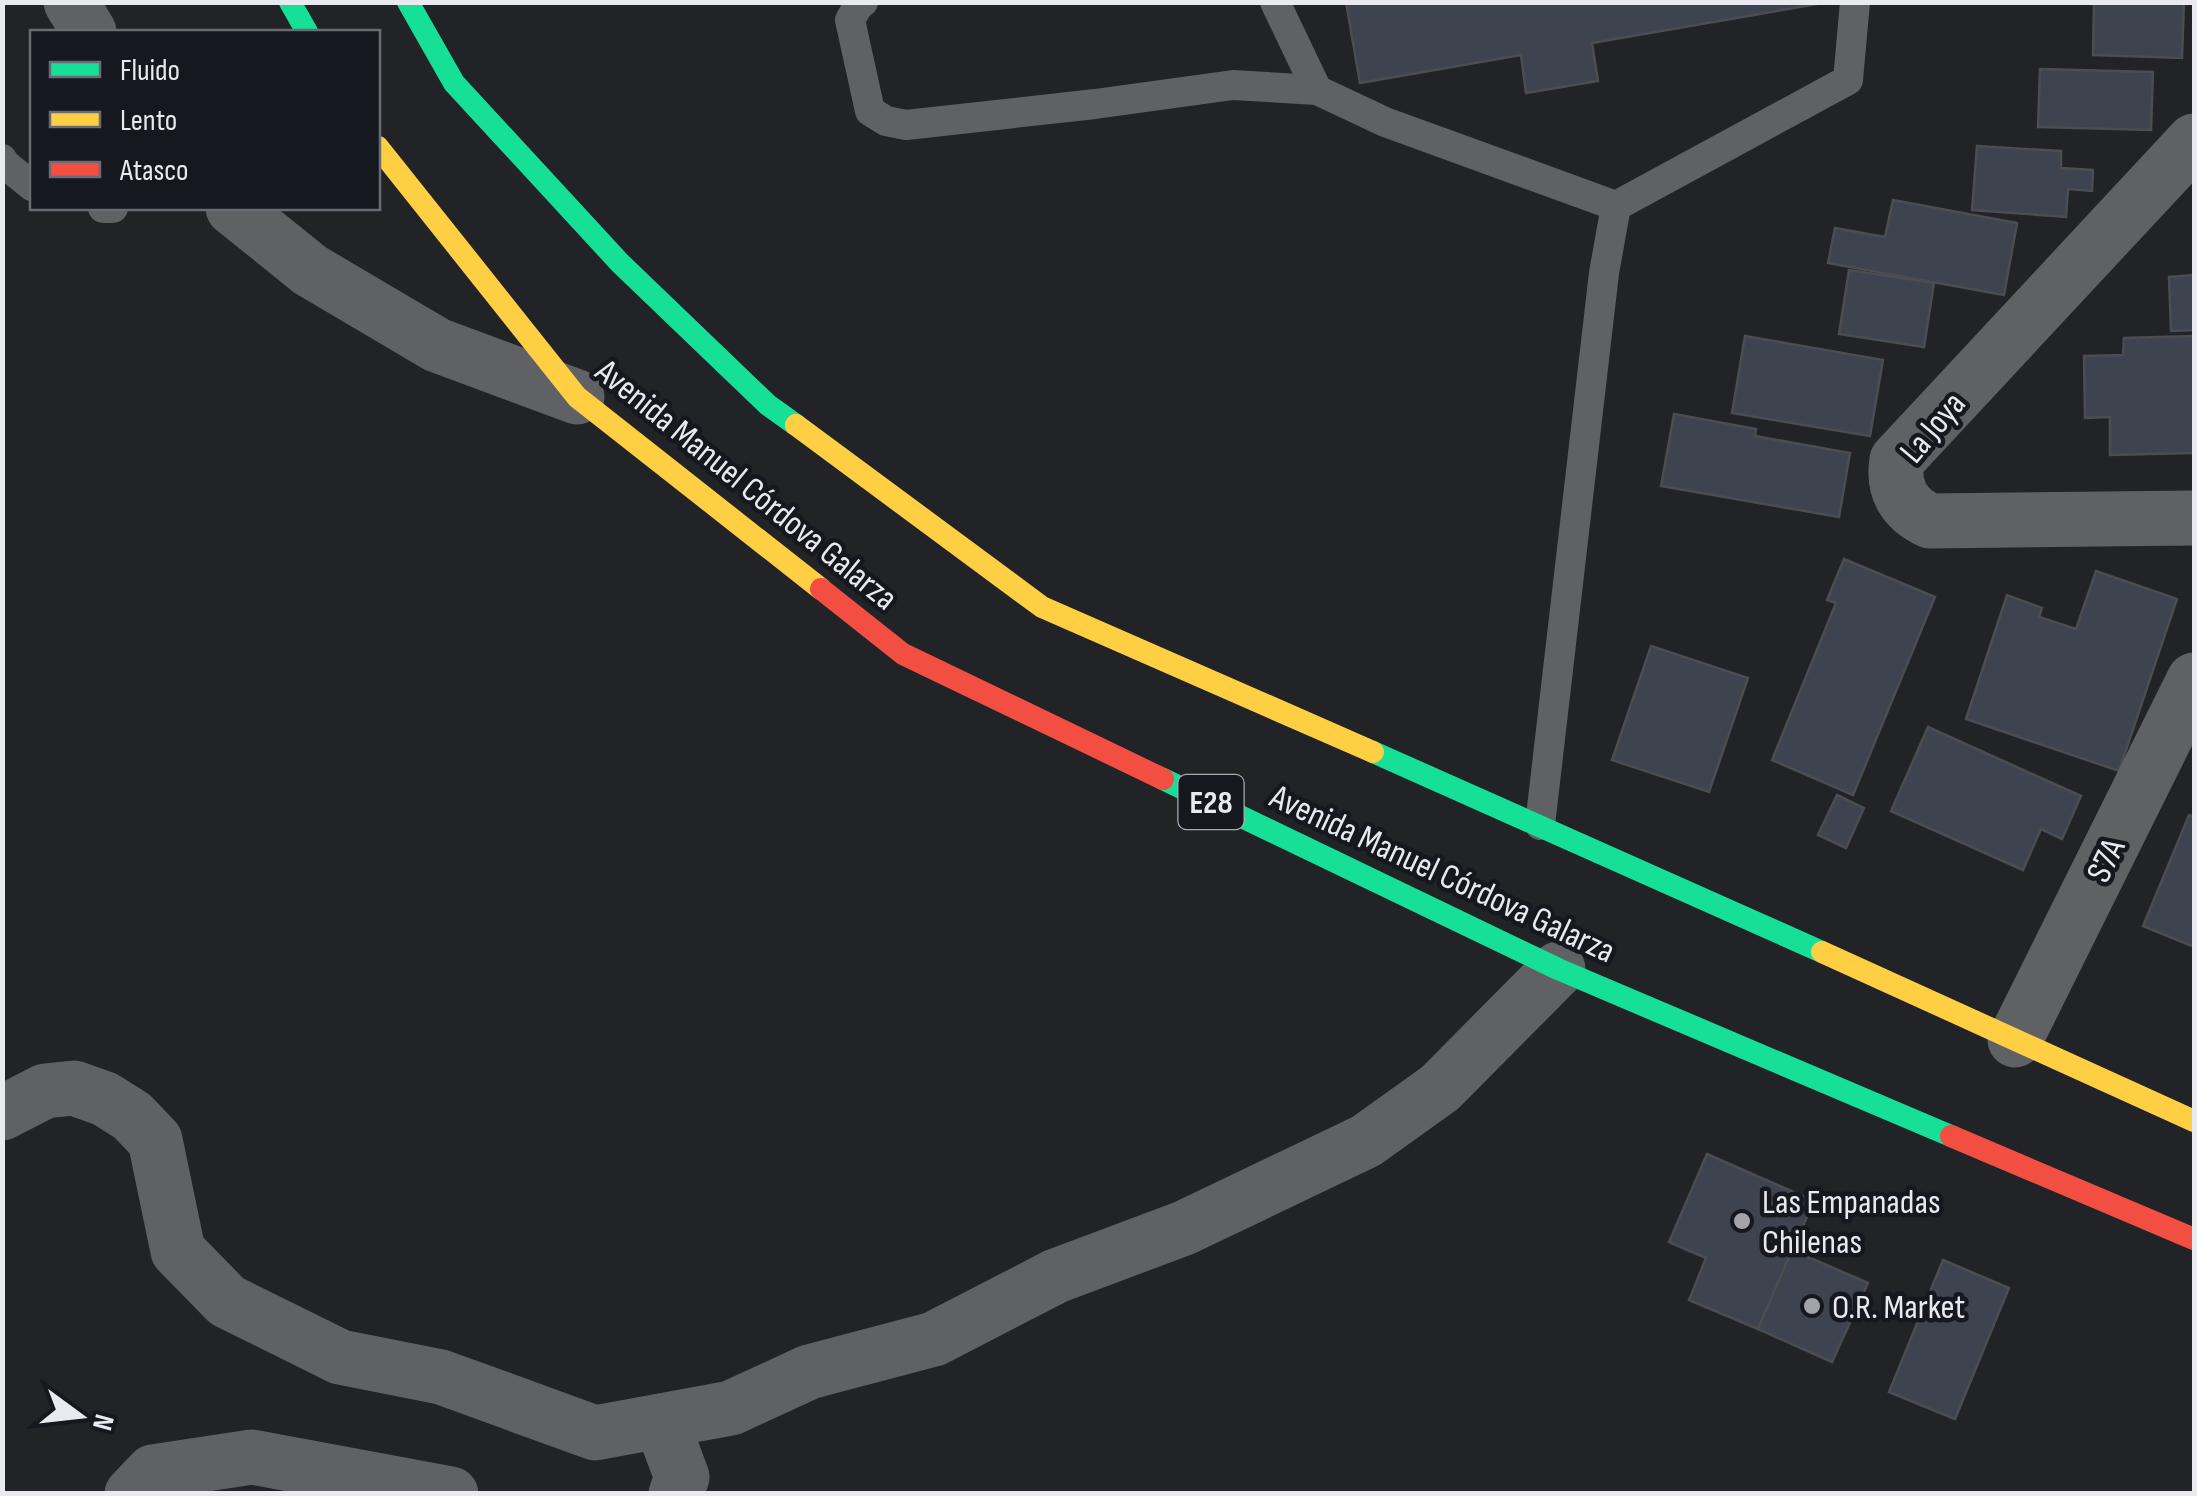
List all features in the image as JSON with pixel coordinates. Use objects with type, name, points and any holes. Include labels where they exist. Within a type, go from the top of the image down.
[{"type":"main road","points":[[290,2],[307,30]]},
{"type":"main road","points":[[408,2],[454,83],[620,263],[768,405],[1042,607],[1540,825],[2194,1120]]},
{"type":"main road","name":"Avenida Manuel Córdova Galarza","points":[[380,149],[577,398],[903,654],[1558,969],[2194,1240]]},
{"type":"street","points":[[70,2],[88,30]]},
{"type":"street","name":"La Joya","points":[[2194,141],[1898,460],[1895,472],[1904,503],[1930,521],[2194,518]]},
{"type":"street","points":[[235,210],[310,270],[437,345],[577,398]]},
{"type":"street","name":"S7A","points":[[2016,1040],[2194,680]]},
{"type":"street","points":[[2,1113],[44,1091],[74,1088],[104,1099],[132,1116],[155,1140],[178,1251],[226,1300],[340,1357],[441,1377],[595,1432],[731,1408],[809,1372],[934,1339],[1056,1276],[1184,1228],[1366,1141],[1440,1088],[1558,969]]},
{"type":"street","points":[[661,1421],[682,1477],[676,1494]]},
{"type":"street","points":[[132,1494],[152,1472],[252,1457],[451,1494]]},
{"type":"lane","points":[[864,2],[850,20],[870,111],[886,121],[906,125],[1234,84],[1317,90],[1385,122],[1616,206],[1848,80],[1855,2]]},
{"type":"lane","points":[[1275,2],[1317,90]]},
{"type":"lane","points":[[2,158],[30,184]]},
{"type":"lane","points":[[1540,825],[1604,274],[1616,206]]},
{"type":"building","points":[[1346,2],[1823,3],[1592,43],[1598,81],[1526,93],[1521,55],[1360,83]]},
{"type":"building","points":[[2094,2],[2184,2],[2182,58],[2093,55]]},
{"type":"building","points":[[2040,69],[2153,72],[2151,130],[2038,127]]},
{"type":"building","points":[[1977,146],[2061,151],[2061,168],[2093,170],[2092,191],[2068,189],[2066,217],[1972,210]]},
{"type":"building","points":[[1893,200],[2017,223],[2004,295],[1828,263],[1835,228],[1885,237]]},
{"type":"building","points":[[1849,270],[1934,283],[1924,347],[1839,334]]},
{"type":"building","points":[[2194,275],[2194,330],[2171,331],[2169,277]]},
{"type":"building","points":[[1745,336],[1883,360],[1870,436],[1732,413]]},
{"type":"building","points":[[2194,336],[2194,453],[2110,455],[2110,417],[2085,418],[2084,356],[2123,355],[2124,338]]},
{"type":"building","points":[[1674,414],[1756,429],[1755,436],[1850,453],[1839,517],[1661,486]]},
{"type":"building","points":[[1844,559],[1935,597],[1853,795],[1772,760],[1836,603],[1827,600]]},
{"type":"building","points":[[2096,571],[2177,599],[2119,771],[1966,719],[2007,595],[2042,608],[2039,617],[2076,629]]},
{"type":"building","points":[[1651,646],[1748,678],[1709,792],[1612,760]]},
{"type":"building","points":[[1928,727],[2081,796],[2062,839],[2041,829],[2023,870],[1891,811]]},
{"type":"building","points":[[1837,795],[1864,808],[1846,848],[1818,835]]},
{"type":"building","points":[[2189,815],[2194,817],[2194,947],[2143,926]]},
{"type":"building","name":"Las Empanadas Chilenas","points":[[1707,1154],[1814,1201],[1758,1329],[1689,1300],[1706,1258],[1669,1242]]},
{"type":"building","name":"O.R. Market","points":[[1792,1250],[1868,1283],[1832,1362],[1758,1329]]},
{"type":"building","points":[[1943,1260],[2009,1288],[1955,1419],[1889,1392]]},
{"type":"traffic: fast","points":[[290,2],[306,30]]},
{"type":"traffic: fast","points":[[408,2],[454,83],[620,263],[768,405],[796,425]]},
{"type":"traffic: fast","points":[[1373,752],[1822,952]]},
{"type":"traffic: fast","points":[[1163,779],[1558,969],[1951,1136]]},
{"type":"traffic: slow","points":[[380,150],[577,397],[821,589]]},
{"type":"traffic: slow","points":[[796,425],[1042,607],[1373,752]]},
{"type":"traffic: slow","points":[[1822,952],[2194,1121]]},
{"type":"traffic: jam","points":[[821,589],[903,654],[1163,779]]},
{"type":"traffic: jam","points":[[1951,1136],[2194,1239]]},
{"type":"place","name":"Las Empanadas Chilenas","points":[[1742,1221]]},
{"type":"place","name":"O.R. Market","points":[[1812,1306]]}]
